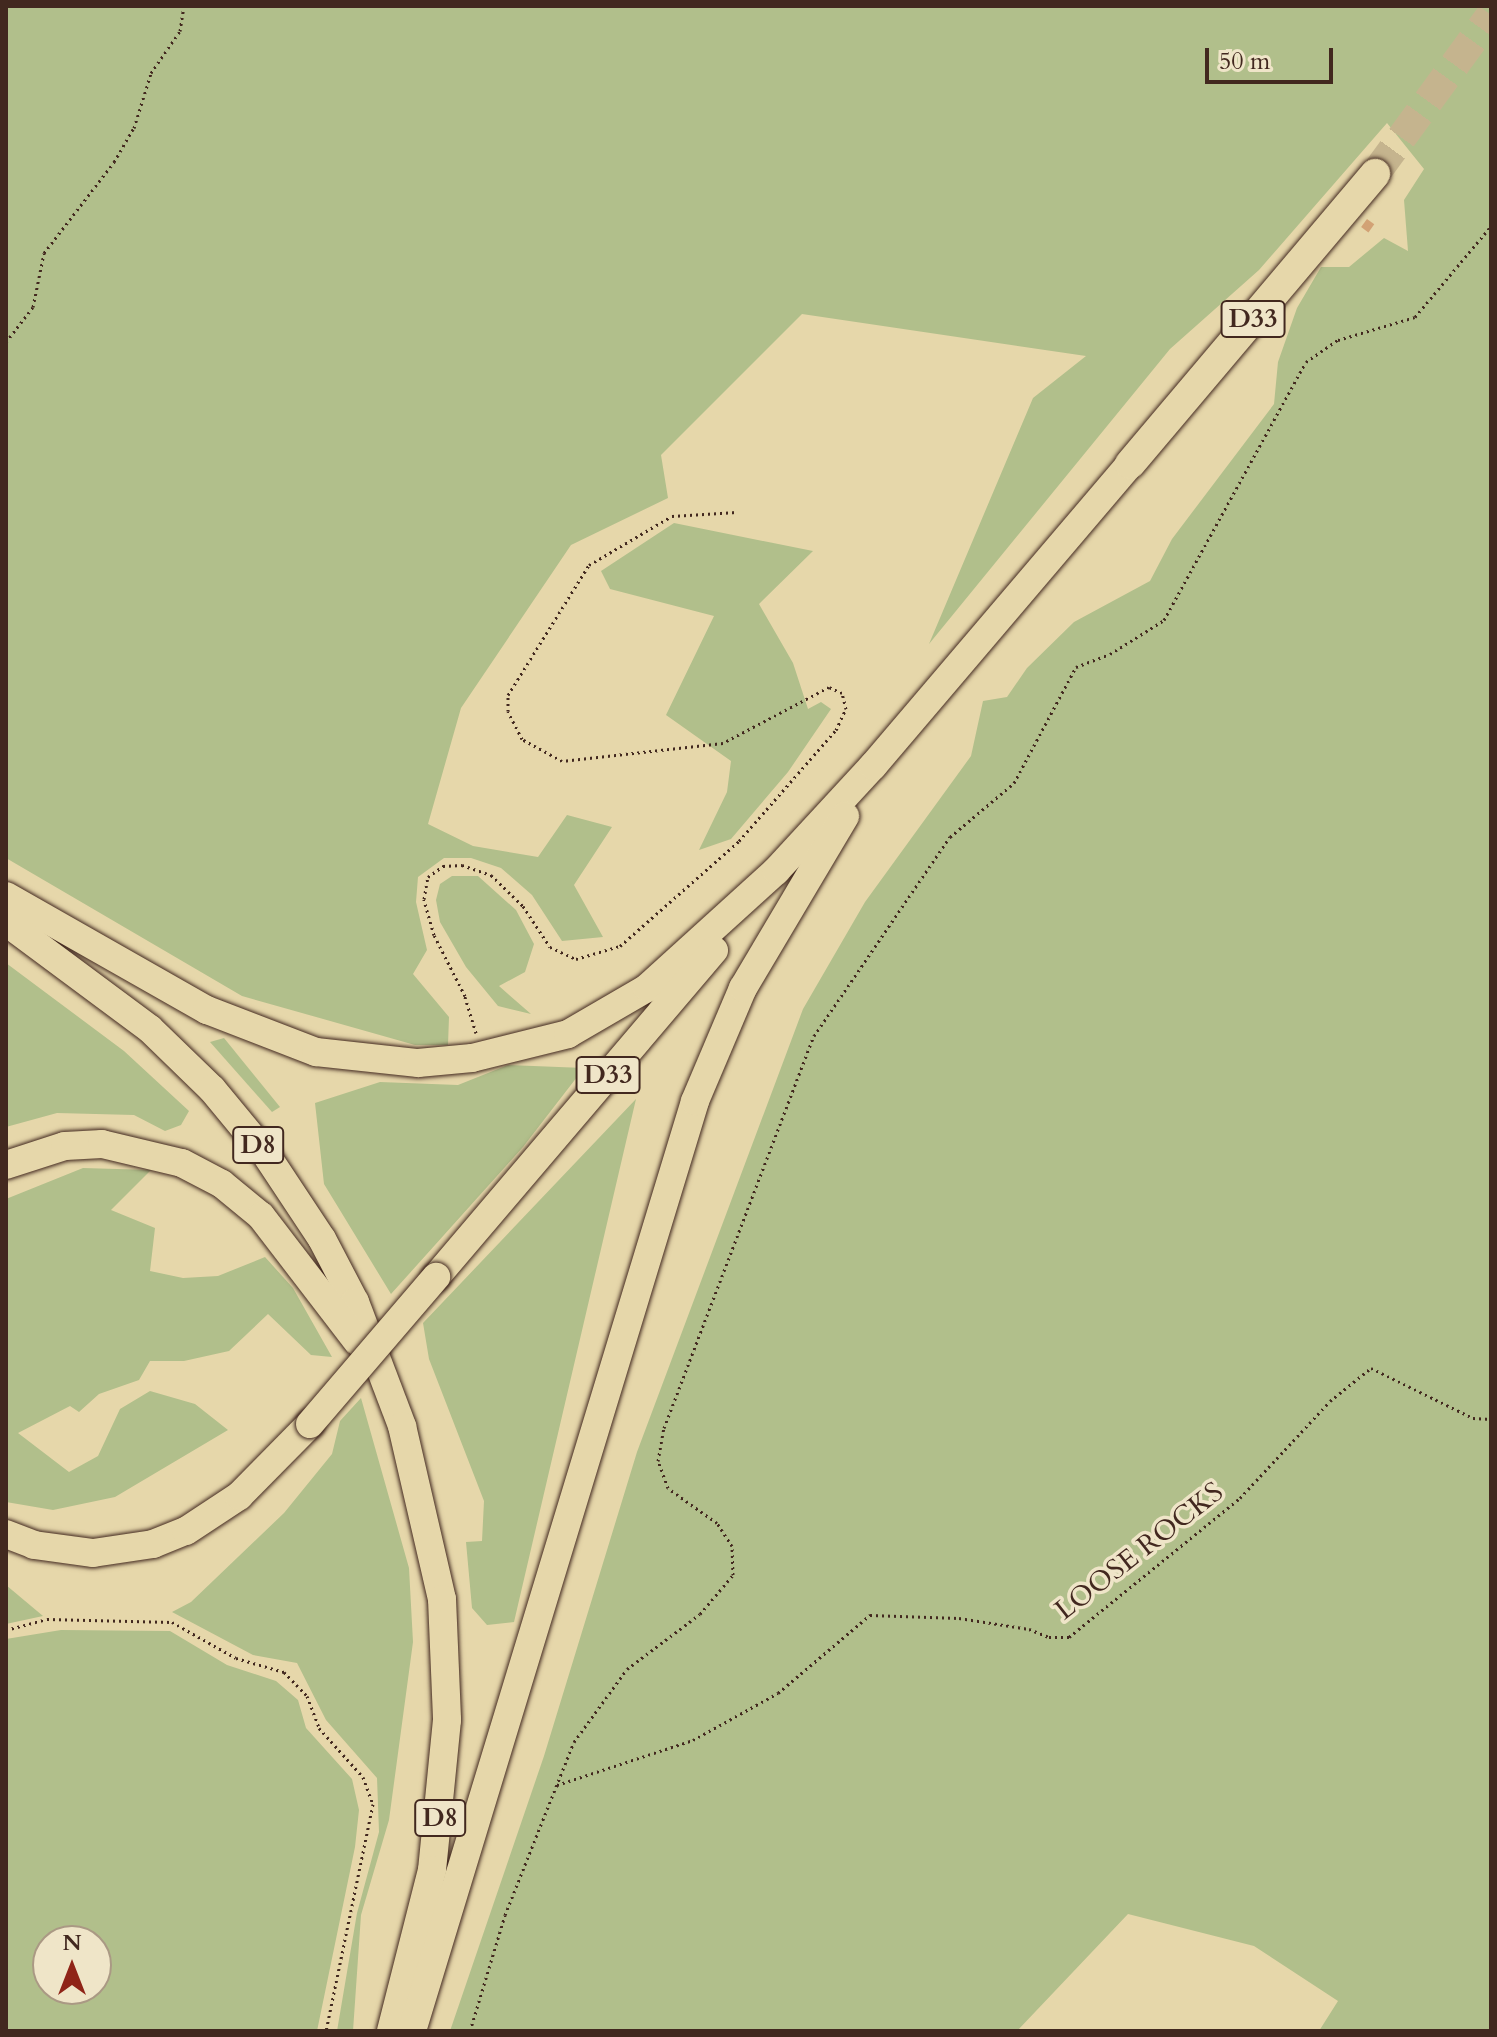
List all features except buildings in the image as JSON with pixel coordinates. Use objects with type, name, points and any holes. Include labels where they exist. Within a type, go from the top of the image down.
[{"type":"highway","name":"D33","points":[[1130,464],[1375,174]]},
{"type":"main road","name":"D33","points":[[6,1534],[34,1545],[93,1553],[153,1544],[186,1531],[239,1496],[310,1424],[776,871],[873,766],[1130,464]]},
{"type":"main road","points":[[412,2031],[695,1101],[743,988],[873,766]]},
{"type":"main road","points":[[6,896],[207,1010],[289,1043],[369,1061],[482,1056],[568,1034],[604,1016],[684,958],[776,871]]},
{"type":"main road","name":"D8","points":[[6,922],[150,1029],[212,1089],[265,1153],[322,1239],[355,1302],[388,1387],[437,1567],[448,1683],[438,1835],[391,2031]]},
{"type":"main road","points":[[6,1165],[65,1146],[102,1144],[182,1163],[222,1184],[284,1240],[388,1387]]},
{"type":"path","points":[[6,342],[33,307],[44,253],[114,162],[134,128],[151,73],[180,31],[184,6]]},
{"type":"path","points":[[470,2031],[505,1915],[574,1742],[627,1669],[700,1614],[733,1575],[732,1546],[717,1523],[668,1488],[658,1461],[664,1428],[814,1036],[950,837],[1014,783],[1076,667],[1110,654],[1164,620],[1306,362],[1338,340],[1415,317],[1491,226]]},
{"type":"path","points":[[482,1056],[465,996],[434,935],[424,899],[428,877],[443,866],[462,865],[491,875],[523,906],[550,947],[576,959],[620,946],[739,841],[836,730],[846,709],[842,693],[829,687],[723,743],[562,761],[522,739],[508,711],[508,695],[589,565],[672,516],[737,512]]},
{"type":"path","name":"LOOSE ROCKS","points":[[557,1785],[693,1740],[778,1693],[870,1615],[959,1618],[1029,1629],[1049,1637],[1069,1637],[1240,1498],[1330,1401],[1371,1368],[1473,1418],[1491,1419]]},
{"type":"path","points":[[6,1630],[47,1619],[172,1622],[236,1658],[284,1672],[307,1696],[319,1728],[363,1777],[373,1804],[326,2031]]},
{"type":"green space","points":[[6,6],[1491,6],[1491,2031],[1319,2031],[1338,2001],[1254,1946],[1128,1914],[1017,2031],[450,2031],[544,1756],[637,1452],[803,1009],[865,902],[971,756],[983,701],[1007,697],[1027,668],[1074,622],[1150,581],[1172,539],[1274,404],[1278,362],[1297,308],[1321,267],[1349,267],[1384,238],[1408,251],[1404,200],[1424,169],[1387,123],[1259,270],[1170,349],[929,644],[1033,398],[1086,356],[802,314],[661,455],[668,498],[571,545],[461,708],[428,824],[473,846],[538,857],[567,815],[612,827],[574,885],[603,937],[562,941],[532,895],[501,868],[471,858],[444,858],[418,877],[416,902],[427,950],[413,974],[449,1017],[448,1045],[415,1045],[242,996],[6,858]]},
{"type":"green space","points":[[674,523],[813,551],[759,604],[793,663],[808,709],[821,702],[831,709],[788,772],[731,839],[699,850],[727,792],[731,761],[666,715],[714,616],[610,589],[601,571]]},
{"type":"green space","points":[[452,876],[478,876],[516,910],[534,944],[525,972],[499,986],[531,1014],[498,1006],[466,967],[440,922],[436,900],[440,884]]},
{"type":"green space","points":[[6,963],[124,1051],[189,1111],[181,1125],[165,1131],[134,1115],[57,1113],[6,1127]]},
{"type":"green space","points":[[224,1038],[280,1107],[272,1112],[210,1042]]},
{"type":"green space","points":[[508,1065],[584,1068],[523,1147],[391,1294],[324,1184],[315,1103],[380,1082],[458,1085]]},
{"type":"green space","points":[[636,1099],[514,1622],[487,1625],[472,1608],[466,1542],[482,1541],[484,1501],[429,1359],[423,1323]]},
{"type":"green space","points":[[83,1168],[151,1170],[111,1210],[155,1228],[150,1271],[183,1278],[218,1276],[265,1257],[293,1288],[332,1357],[311,1355],[268,1314],[229,1351],[184,1361],[150,1361],[139,1380],[99,1394],[79,1412],[70,1406],[18,1433],[69,1472],[98,1456],[120,1409],[150,1391],[195,1404],[228,1430],[115,1497],[53,1510],[6,1502],[6,1199]]},
{"type":"green space","points":[[361,1398],[409,1568],[413,1642],[389,1820],[361,1915],[353,2031],[337,2031],[357,1913],[379,1832],[377,1778],[326,1720],[297,1663],[253,1655],[172,1612],[191,1602],[284,1513],[332,1454],[340,1421]]},
{"type":"green space","points":[[6,1585],[43,1616],[6,1624]]},
{"type":"green space","points":[[61,1630],[170,1631],[227,1665],[276,1681],[298,1700],[306,1728],[352,1779],[359,1810],[355,1847],[317,2031],[6,2031],[6,1639]]},
{"type":"tunnel","points":[[1375,174],[1491,15]]}]
